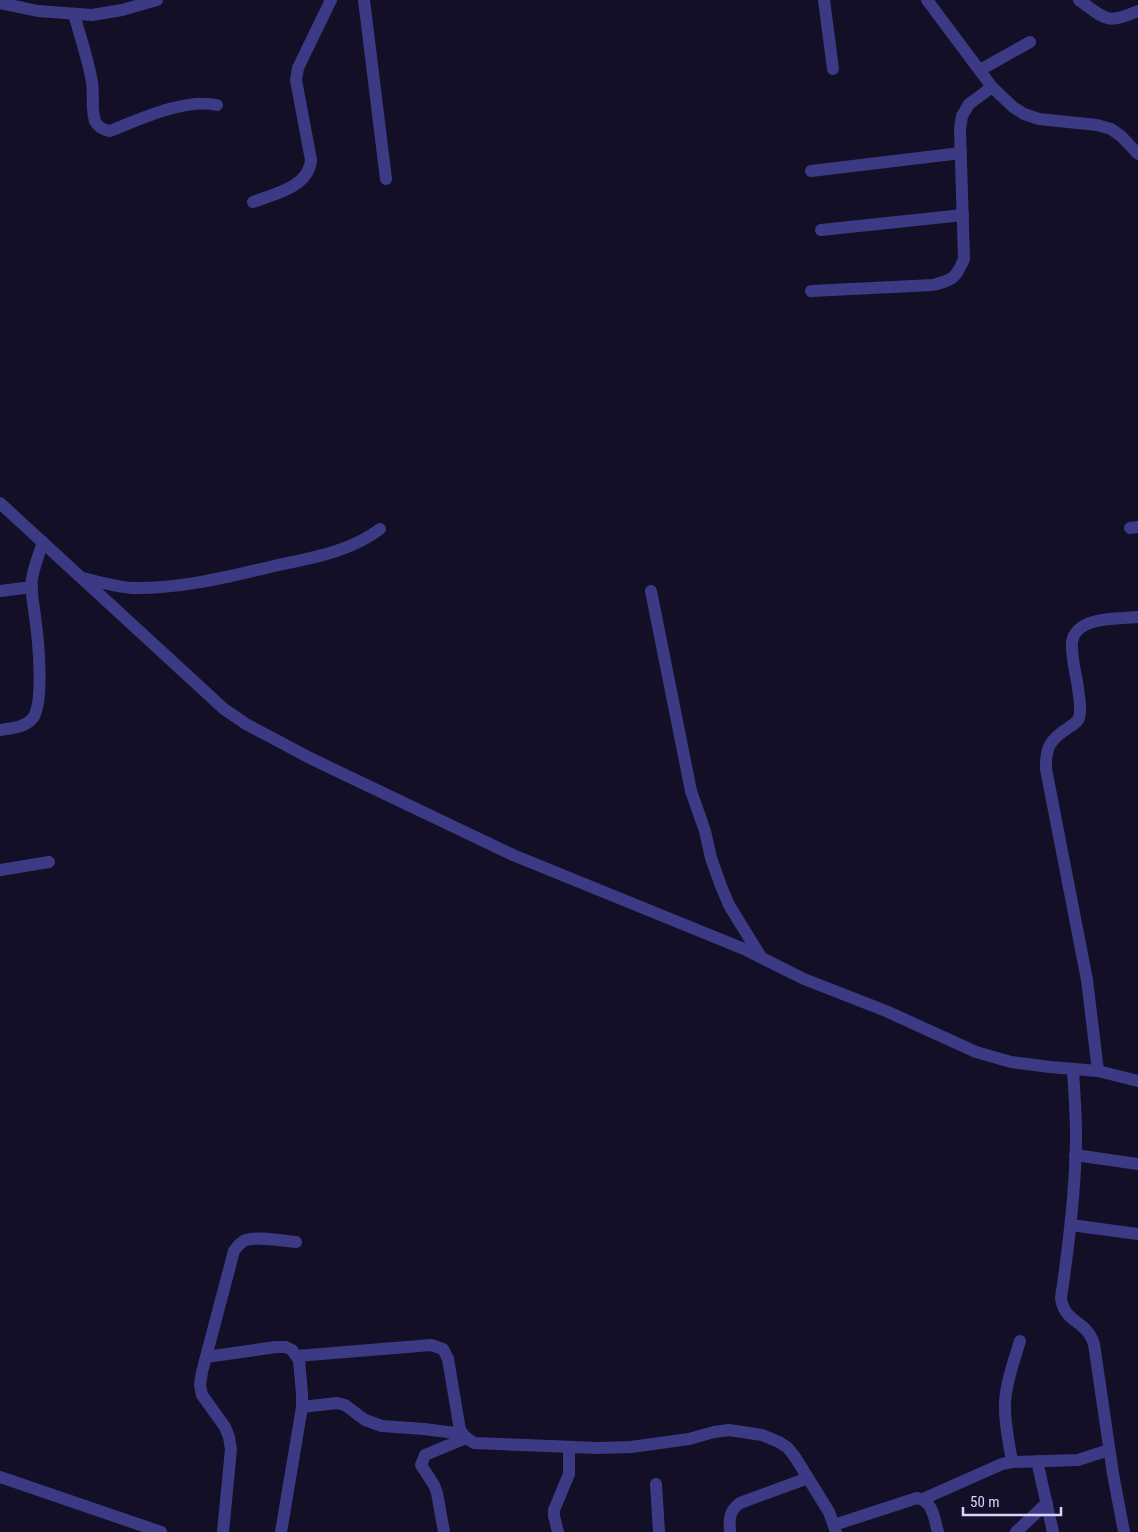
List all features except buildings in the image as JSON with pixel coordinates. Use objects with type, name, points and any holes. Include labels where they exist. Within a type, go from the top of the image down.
[{"type":"street","points":[[0,3],[38,11],[92,15],[122,10],[157,0]]},
{"type":"street","points":[[253,202],[297,184],[305,178],[310,168],[311,160],[296,80],[298,68],[331,0]]},
{"type":"street","points":[[364,0],[386,179]]},
{"type":"street","points":[[824,0],[833,69]]},
{"type":"street","points":[[927,0],[992,87],[1007,102],[1024,114],[1039,119],[1097,125],[1111,129],[1121,136],[1138,154]]},
{"type":"street","points":[[1079,0],[1103,17],[1112,20],[1138,11]]},
{"type":"street","points":[[74,14],[93,86],[95,121],[104,130],[110,131],[174,108],[208,103],[217,105]]},
{"type":"street","points":[[980,70],[1030,42]]},
{"type":"street","points":[[812,292],[933,285],[946,282],[958,275],[964,259],[960,129],[962,116],[969,104],[992,87]]},
{"type":"street","points":[[811,171],[961,153]]},
{"type":"street","points":[[821,230],[962,215]]},
{"type":"street","points":[[0,503],[224,709],[246,724],[312,759],[513,855],[744,949],[804,978],[886,1011],[976,1052],[1012,1062],[1098,1071],[1138,1081]]},
{"type":"street","points":[[83,578],[129,588],[161,588],[208,582],[320,556],[353,545],[368,538],[380,529]]},
{"type":"street","points":[[0,730],[24,725],[32,718],[39,702],[38,654],[32,580],[42,542]]},
{"type":"street","points":[[0,591],[32,587]]},
{"type":"street","points":[[651,591],[691,791],[705,831],[711,858],[729,905],[762,958]]},
{"type":"street","points":[[1098,1071],[1087,980],[1045,759],[1048,747],[1052,741],[1078,721],[1080,715],[1081,706],[1072,653],[1072,640],[1086,624],[1097,621],[1138,617]]},
{"type":"street","points":[[0,870],[49,862]]},
{"type":"street","points":[[1073,1069],[1076,1133],[1075,1155],[1071,1225],[1061,1298],[1062,1306],[1066,1313],[1084,1328],[1091,1336],[1094,1344],[1109,1450],[1124,1532]]},
{"type":"street","points":[[1075,1155],[1138,1164]]},
{"type":"street","points":[[1071,1225],[1138,1234]]},
{"type":"street","points":[[223,1532],[231,1449],[225,1427],[202,1395],[200,1386],[206,1357],[234,1251],[240,1243],[255,1239],[296,1242]]},
{"type":"street","points":[[1012,1462],[1005,1402],[1007,1385],[1020,1341]]},
{"type":"street","points":[[296,1356],[438,1346],[444,1349],[448,1359],[460,1430],[464,1436],[474,1443],[598,1448],[689,1439],[729,1430],[762,1435],[779,1442],[796,1457],[829,1512],[835,1529],[917,1498],[923,1499],[1002,1464],[1078,1460],[1109,1450]]},
{"type":"street","points":[[206,1357],[286,1347],[292,1350],[299,1360],[302,1407],[281,1532]]},
{"type":"street","points":[[302,1407],[337,1403],[345,1406],[365,1420],[382,1426],[424,1429],[464,1436]]},
{"type":"street","points":[[444,1532],[437,1493],[421,1462],[425,1455],[464,1436]]},
{"type":"street","points":[[558,1532],[554,1510],[569,1474],[569,1448]]},
{"type":"street","points":[[1037,1461],[1053,1532]]},
{"type":"street","points":[[0,1477],[161,1532]]},
{"type":"street","points":[[730,1532],[729,1520],[734,1507],[740,1503],[808,1478]]},
{"type":"street","points":[[656,1484],[659,1532]]},
{"type":"street","points":[[923,1499],[931,1507],[938,1532]]},
{"type":"street","points":[[1016,1532],[1047,1504]]}]
